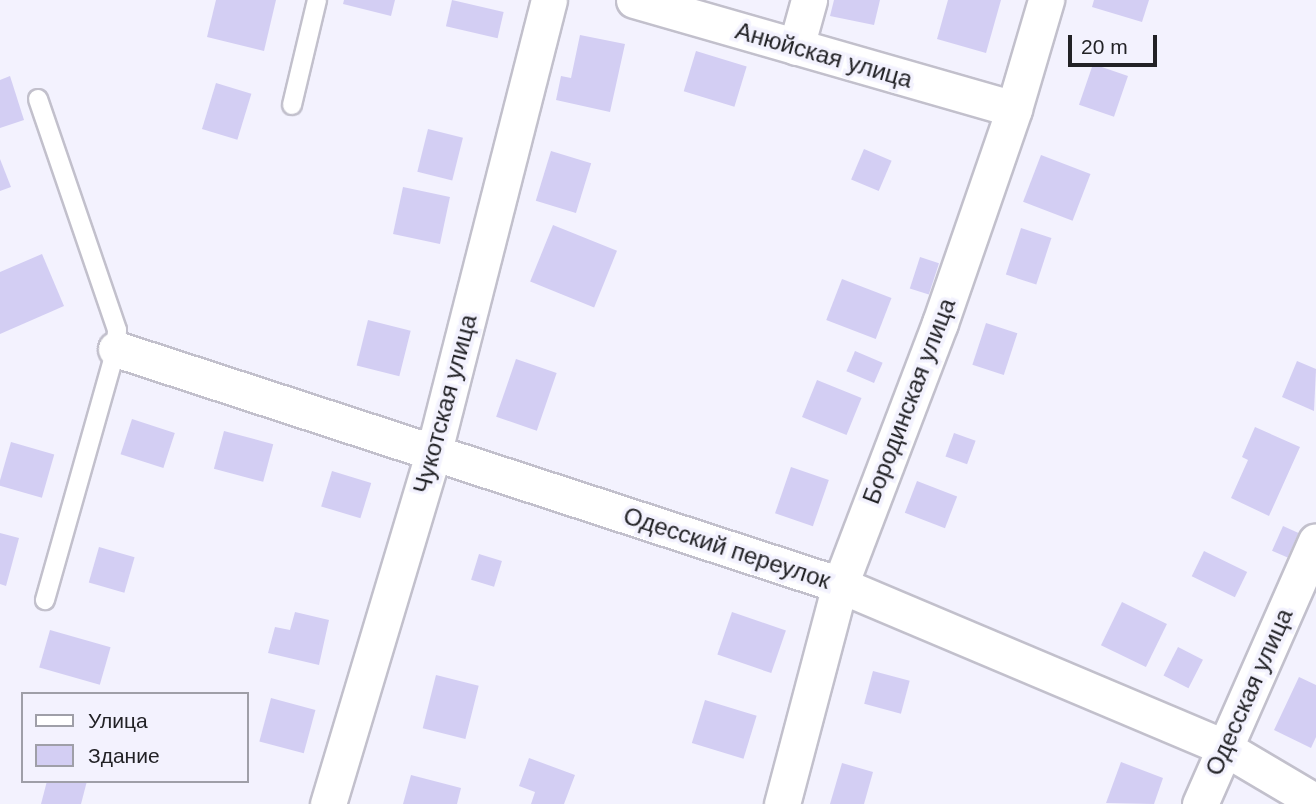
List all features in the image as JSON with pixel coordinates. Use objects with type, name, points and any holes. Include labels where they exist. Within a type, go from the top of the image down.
[{"type":"street","name":"Чукотская улица","points":[[328,804],[434,451],[549,0]]},
{"type":"street","name":"Анюйская улица","points":[[634,0],[1014,109]]},
{"type":"street","points":[[796,47],[809,0]]},
{"type":"street","name":"Бородинская улица","points":[[782,804],[840,585],[940,323],[1014,109],[1046,0]]},
{"type":"street","name":"Одесский переулок","points":[[116,349],[840,585],[1223,747],[1316,802]]},
{"type":"street","name":"Одесская улица","points":[[1200,804],[1316,541]]},
{"type":"lane","points":[[292,105],[317,0]]},
{"type":"lane","points":[[38,99],[117,330],[116,349],[45,600]]},
{"type":"building","points":[[216,0],[276,0],[264,51],[207,37]]},
{"type":"building","points":[[344,0],[395,0],[391,16],[343,4]]},
{"type":"building","points":[[452,0],[504,12],[498,38],[446,26]]},
{"type":"building","points":[[834,0],[880,0],[874,25],[830,16]]},
{"type":"building","points":[[948,0],[1001,0],[986,53],[937,39]]},
{"type":"building","points":[[1094,0],[1149,0],[1142,22],[1092,7]]},
{"type":"building","points":[[580,35],[625,44],[610,112],[556,100],[561,76],[571,78]]},
{"type":"building","points":[[696,51],[747,66],[734,107],[684,91]]},
{"type":"building","points":[[1093,64],[1128,76],[1114,117],[1079,105]]},
{"type":"building","points":[[10,76],[24,120],[0,128],[0,80]]},
{"type":"building","points":[[216,83],[251,94],[237,140],[202,129]]},
{"type":"building","points":[[428,129],[463,138],[452,180],[417,172]]},
{"type":"building","points":[[864,149],[892,161],[879,191],[851,179]]},
{"type":"building","points":[[551,151],[591,163],[576,213],[536,201]]},
{"type":"building","points":[[1041,155],[1090,174],[1073,221],[1023,202]]},
{"type":"building","points":[[0,159],[11,187],[0,191]]},
{"type":"building","points":[[403,187],[450,197],[440,244],[393,234]]},
{"type":"building","points":[[553,225],[617,251],[594,307],[530,282]]},
{"type":"building","points":[[1021,228],[1051,238],[1036,284],[1006,275]]},
{"type":"building","points":[[42,254],[64,306],[0,334],[0,272]]},
{"type":"building","points":[[920,257],[939,263],[929,295],[910,288]]},
{"type":"building","points":[[842,279],[891,298],[876,339],[826,320]]},
{"type":"building","points":[[368,320],[411,331],[399,376],[357,366]]},
{"type":"building","points":[[986,323],[1017,333],[1004,375],[972,365]]},
{"type":"building","points":[[855,351],[883,363],[874,383],[846,371]]},
{"type":"building","points":[[516,359],[557,373],[537,431],[496,417]]},
{"type":"building","points":[[1297,361],[1316,369],[1314,411],[1282,397]]},
{"type":"building","points":[[817,380],[862,398],[847,435],[802,417]]},
{"type":"building","points":[[132,419],[175,433],[163,468],[121,454]]},
{"type":"building","points":[[1255,427],[1300,447],[1269,516],[1231,498],[1248,460],[1242,457]]},
{"type":"building","points":[[224,431],[273,444],[263,482],[214,469]]},
{"type":"building","points":[[954,433],[976,441],[967,464],[945,456]]},
{"type":"building","points":[[11,442],[54,454],[42,498],[0,486]]},
{"type":"building","points":[[791,467],[829,480],[813,526],[775,513]]},
{"type":"building","points":[[332,471],[371,483],[360,518],[321,506]]},
{"type":"building","points":[[917,481],[957,496],[945,528],[905,513]]},
{"type":"building","points":[[1283,526],[1299,533],[1288,558],[1272,551]]},
{"type":"building","points":[[0,533],[19,538],[6,586],[0,584]]},
{"type":"building","points":[[99,547],[135,557],[124,593],[89,583]]},
{"type":"building","points":[[1204,551],[1247,572],[1235,597],[1192,576]]},
{"type":"building","points":[[479,554],[502,561],[494,587],[471,580]]},
{"type":"building","points":[[1122,602],[1167,624],[1146,667],[1101,645]]},
{"type":"building","points":[[295,612],[329,620],[319,665],[268,653],[275,627],[290,630]]},
{"type":"building","points":[[732,612],[786,631],[771,673],[717,655]]},
{"type":"building","points":[[50,630],[111,647],[100,685],[39,667]]},
{"type":"building","points":[[1178,647],[1203,660],[1188,688],[1163,676]]},
{"type":"building","points":[[873,671],[910,681],[901,714],[864,704]]},
{"type":"building","points":[[436,675],[479,686],[465,739],[423,728]]},
{"type":"building","points":[[1299,677],[1316,685],[1316,737],[1311,748],[1274,730]]},
{"type":"building","points":[[271,698],[315,710],[304,753],[259,741]]},
{"type":"building","points":[[705,700],[757,716],[743,759],[692,743]]},
{"type":"building","points":[[529,758],[575,775],[564,804],[531,804],[535,792],[519,786]]},
{"type":"building","points":[[1121,762],[1163,778],[1154,804],[1106,803]]},
{"type":"building","points":[[842,763],[873,772],[864,804],[830,804]]},
{"type":"building","points":[[411,775],[461,788],[457,804],[403,804]]},
{"type":"building","points":[[46,783],[86,783],[81,804],[41,804]]}]
